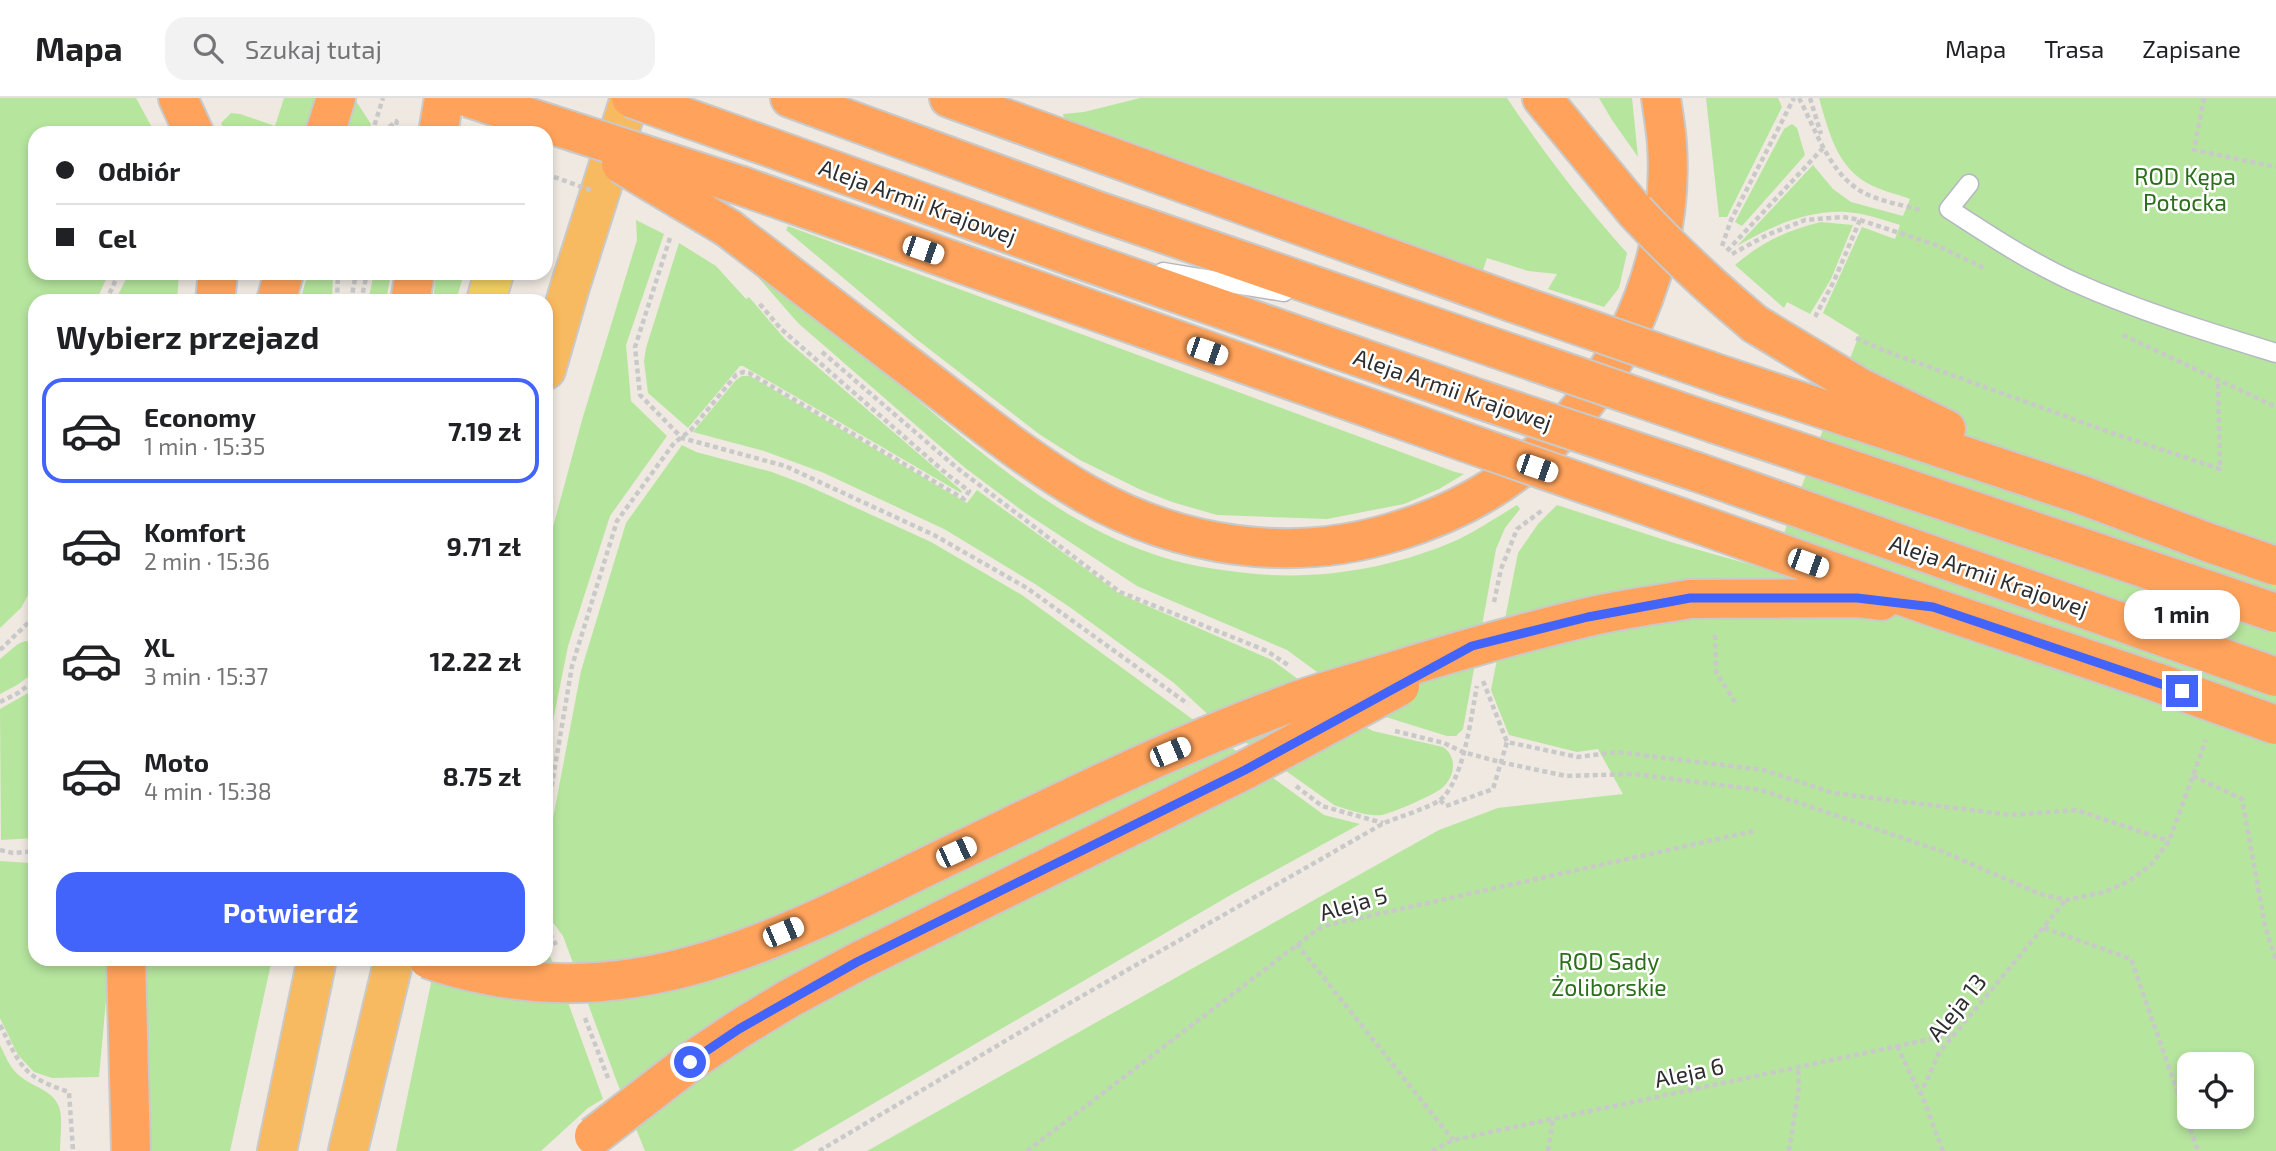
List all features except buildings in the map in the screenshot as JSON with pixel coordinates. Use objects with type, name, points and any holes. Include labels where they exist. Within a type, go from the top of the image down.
[{"type":"highway","points":[[178,98],[191,126]]},
{"type":"highway","points":[[327,126],[336,98]]},
{"type":"highway","points":[[439,126],[444,98]]},
{"type":"highway","points":[[469,98],[542,118],[742,186],[1933,607],[2276,725]]},
{"type":"highway","points":[[553,348],[631,98]]},
{"type":"highway","name":"Aleja Armii Krajowej","points":[[631,98],[1079,259],[1696,472],[2276,677]]},
{"type":"highway","points":[[790,98],[1098,211],[2276,614]]},
{"type":"highway","points":[[949,98],[1510,302],[2082,495],[2276,566]]},
{"type":"highway","points":[[1542,98],[1635,211],[1687,266],[1755,324],[1858,387],[2082,495]]},
{"type":"highway","points":[[1569,98],[1635,211]]},
{"type":"highway","points":[[542,118],[728,228],[1012,446],[1089,495],[1138,519],[1178,533],[1231,545],[1273,549],[1329,547],[1370,539],[1422,524],[1454,510],[1488,491],[1538,453],[1576,414],[1623,346],[1647,292],[1661,239],[1667,182],[1667,144],[1661,98]]},
{"type":"highway","points":[[585,1144],[690,1062],[790,998],[857,962],[1245,770],[1476,660],[1588,617],[1690,598],[1857,598],[1933,607]]},
{"type":"highway","points":[[445,966],[512,980],[548,984],[619,981],[701,964],[739,951],[838,908],[1123,772],[1276,708],[1476,660]]},
{"type":"highway","points":[[126,966],[131,1151]]},
{"type":"highway","points":[[277,1151],[316,966]]},
{"type":"highway","points":[[348,1151],[392,966]]},
{"type":"lane","points":[[1969,184],[1948,209],[1992,238],[2072,281],[2154,313],[2276,353]]},
{"type":"lane","points":[[1098,211],[1353,355]]},
{"type":"lane","points":[[1079,259],[1374,306]]},
{"type":"path","points":[[374,126],[383,98]]},
{"type":"path","points":[[1731,220],[1794,98]]},
{"type":"path","points":[[1799,98],[1835,169],[1854,187],[1872,197],[1923,211],[1948,209]]},
{"type":"path","points":[[1810,98],[1824,146]]},
{"type":"path","points":[[2204,98],[2194,150],[2276,167]]},
{"type":"path","points":[[1824,146],[1725,255],[1805,220],[1843,216],[1936,245]]},
{"type":"path","points":[[1827,321],[1816,314],[1834,281],[1860,220]]},
{"type":"path","points":[[673,229],[635,347],[640,395],[682,438],[785,466],[934,535],[1027,588],[1195,709]]},
{"type":"path","points":[[553,779],[572,666],[617,521],[674,443],[691,430],[739,373],[746,372],[964,499],[970,491],[948,475],[781,329],[757,301]]},
{"type":"path","points":[[1850,335],[1885,351],[2220,470],[2218,380]]},
{"type":"path","points":[[0,650],[28,623]]},
{"type":"path","points":[[1715,634],[1716,672],[1737,705]]},
{"type":"path","points":[[1440,800],[1446,806],[1493,789],[1507,742],[1476,660]]},
{"type":"path","points":[[0,702],[28,685]]},
{"type":"path","points":[[1507,742],[1578,757],[1617,752],[1764,770],[1833,793],[2011,815],[2076,810],[2169,841]]},
{"type":"path","points":[[819,1151],[1061,1008],[1384,823],[1440,800],[1455,779],[1464,752],[1566,776],[1633,774],[1761,790],[1944,852],[2040,894],[2066,900],[2105,892],[2129,881],[2151,866],[2169,841],[2193,775],[2242,799],[2265,926],[2276,960]]},
{"type":"path","points":[[1290,782],[1322,806],[1384,823]]},
{"type":"path","name":"Aleja 5","points":[[1027,1151],[1318,929],[1754,831]]},
{"type":"path","points":[[0,850],[13,853],[28,852]]},
{"type":"path","name":"Aleja 13","points":[[1921,1093],[1939,1053],[2066,900]]},
{"type":"path","points":[[2044,928],[2131,959],[2199,1151]]},
{"type":"path","points":[[553,941],[559,953]]},
{"type":"path","points":[[1297,944],[1452,1140]]},
{"type":"path","points":[[0,1026],[27,1073],[43,1084],[69,1091],[73,1151]]},
{"type":"path","name":"Aleja 6","points":[[1432,1151],[1452,1140],[1955,1034]]},
{"type":"path","points":[[1897,1046],[1921,1093],[1943,1151]]},
{"type":"path","points":[[1789,1151],[1799,1087],[1798,1067]]},
{"type":"path","points":[[1548,1151],[1553,1119]]},
{"type":"green space","points":[[0,98],[136,98],[151,126],[28,126],[28,280],[106,280],[99,294],[28,294],[28,595],[21,608],[0,628]]},
{"type":"green space","points":[[284,98],[317,98],[308,126],[275,126]]},
{"type":"green space","points":[[354,98],[370,126],[344,126]]},
{"type":"green space","points":[[1140,98],[1507,98],[1564,178],[1627,253],[1619,288],[1604,307],[1548,289],[1557,274],[1528,271],[1487,258],[1483,270],[1064,119],[1063,114],[1084,112]]},
{"type":"green space","points":[[1599,98],[1632,98],[1638,157],[1612,120]]},
{"type":"green space","points":[[1706,98],[1778,98],[1782,107],[1727,217],[1719,217]]},
{"type":"green space","points":[[1819,98],[2276,98],[2276,1151],[867,1151],[1439,830],[1498,808],[1623,794],[1598,749],[1577,752],[1509,735],[1491,690],[1518,553],[1538,524],[1557,505],[1674,543],[1770,570],[1859,335],[1823,313],[1862,227],[1895,239],[1900,225],[1853,213],[1831,212],[1775,226],[1737,246],[1813,165],[1833,189],[1851,202],[1903,216],[1910,199],[1882,190],[1861,179],[1843,160],[1831,137]]},
{"type":"green space","points":[[231,113],[275,126],[222,126],[221,123]]},
{"type":"green space","points":[[1792,124],[1797,128],[1805,155],[1742,226],[1735,222],[1784,129]]},
{"type":"green space","points":[[636,220],[664,234],[626,345],[631,401],[667,436],[610,516],[568,646],[553,721],[553,527],[582,420],[637,240]]},
{"type":"green space","points":[[1821,222],[1853,225],[1831,279],[1810,314],[1787,302],[1784,308],[1735,265],[1775,238]]},
{"type":"green space","points":[[788,226],[1464,474],[1439,489],[1404,504],[1327,519],[1217,515],[1172,502],[1080,460],[1039,434],[915,338],[786,230]]},
{"type":"green space","points":[[679,243],[716,266],[746,299],[749,297],[785,339],[962,491],[961,493],[743,366],[740,366],[688,428],[648,393],[644,361],[646,348]]},
{"type":"green space","points":[[743,260],[815,311],[947,424],[1030,489],[1089,526],[1164,558],[1246,573],[1327,574],[1380,565],[1432,550],[1465,536],[1517,505],[1520,509],[1505,528],[1496,549],[1463,729],[1456,736],[1447,736],[1373,713],[1287,650],[1137,586],[1024,512],[964,467],[798,323]]},
{"type":"green space","points":[[126,280],[178,280],[178,294],[118,294]]},
{"type":"green space","points":[[306,280],[333,280],[332,294],[302,294]]},
{"type":"green space","points":[[372,280],[390,280],[387,294],[370,294]]},
{"type":"green space","points":[[435,280],[462,280],[458,294],[434,294]]},
{"type":"green space","points":[[742,376],[750,376],[967,503],[977,490],[1120,594],[1272,660],[1356,722],[1373,731],[1443,747],[1453,761],[1450,778],[1442,788],[1431,795],[1382,815],[1364,814],[1334,805],[1214,720],[1174,683],[1071,608],[944,529],[824,473],[764,451],[693,432]]},
{"type":"green space","points":[[682,445],[696,452],[772,472],[806,485],[931,542],[1022,595],[1324,815],[1360,824],[1234,893],[792,1151],[645,1151],[563,936],[553,922],[553,818],[581,671],[626,523]]},
{"type":"green space","points":[[28,642],[28,677],[0,694],[0,659],[18,644]]},
{"type":"green space","points":[[28,693],[28,838],[1,840],[0,709]]},
{"type":"green space","points":[[0,861],[28,863],[28,966],[107,966],[99,1077],[52,1078],[34,1072],[18,1055],[0,1018]]},
{"type":"green space","points":[[553,963],[603,1099],[588,1108],[541,1151],[396,1151],[435,966],[553,966]]},
{"type":"green space","points":[[143,966],[270,966],[230,1151],[149,1151]]},
{"type":"green space","points":[[0,1045],[17,1074],[56,1101],[61,1116],[60,1151],[0,1151]]},
{"type":"route","points":[[690,1062],[790,998],[857,962],[1245,770],[1472,646],[1588,617],[1690,598],[1857,598],[1933,607],[2182,691]]},
{"type":"park label","name":"ROD Kępa Potocka","points":[[2185,189]]},
{"type":"park label","name":"ROD Sady Żoliborskie","points":[[1609,974]]}]
